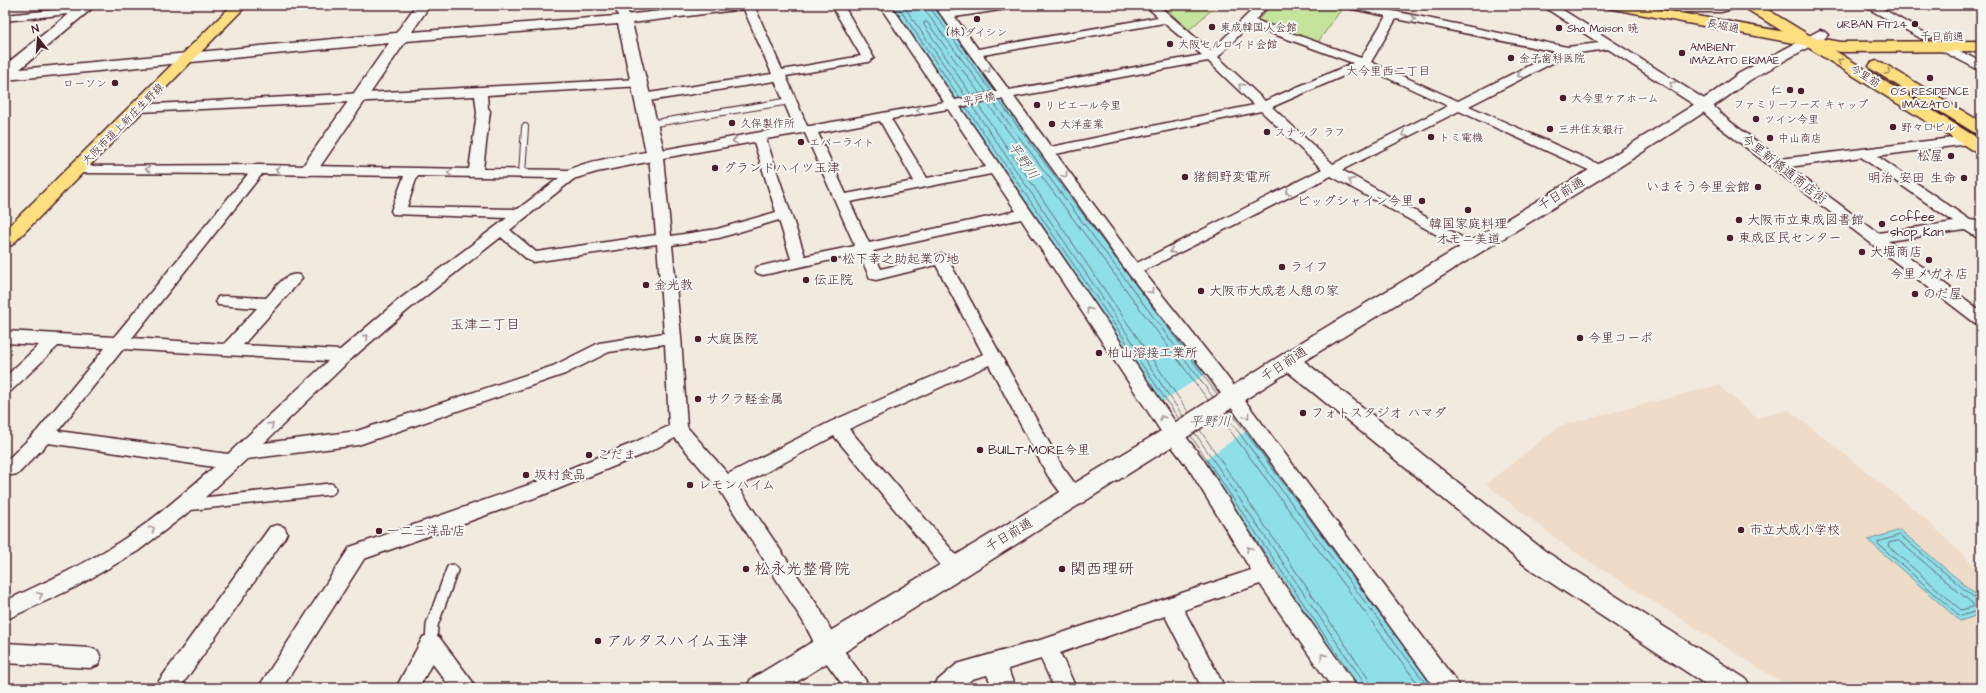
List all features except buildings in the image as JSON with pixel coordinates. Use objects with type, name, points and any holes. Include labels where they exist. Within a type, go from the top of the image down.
[{"type":"main road","name":"大阪市道上新庄生野線","points":[[5,241],[12,228],[78,169],[240,5]]},
{"type":"main road","name":"長堀通","points":[[1613,5],[1814,38]]},
{"type":"main road","name":"長堀通","points":[[1663,5],[1790,29]]},
{"type":"main road","name":"今里筋","points":[[1750,5],[1790,29],[1814,38]]},
{"type":"main road","name":"今里筋","points":[[1770,5],[1814,38],[1975,144]]},
{"type":"main road","name":"千日前通","points":[[1814,38],[1981,36]]},
{"type":"main road","name":"千日前通","points":[[1814,38],[1841,47],[1981,46]]},
{"type":"main road","name":"今里筋","points":[[1841,47],[1883,70],[1981,129]]},
{"type":"street","points":[[309,170],[423,5]]},
{"type":"street","points":[[5,74],[192,55],[402,37],[622,12],[699,12],[744,5]]},
{"type":"street","points":[[748,5],[790,100],[841,199],[876,275],[941,259],[1055,471],[1074,496]]},
{"type":"street","points":[[885,5],[955,104],[1025,214],[1176,432],[1266,574],[1346,688]]},
{"type":"street","points":[[944,10],[1013,5]]},
{"type":"street","points":[[1151,5],[1211,57],[1262,107],[1331,170],[1470,248]]},
{"type":"street","points":[[1211,57],[1263,5]]},
{"type":"street","points":[[1347,5],[1567,51]]},
{"type":"street","name":"今里新橋通商店街","points":[[1547,5],[1704,105],[1777,164],[1981,319]]},
{"type":"street","points":[[1681,8],[1721,9],[1731,8],[1736,5]]},
{"type":"street","points":[[1868,5],[1926,37]]},
{"type":"street","points":[[5,74],[86,8]]},
{"type":"street","points":[[5,18],[86,8]]},
{"type":"street","points":[[642,98],[779,75],[868,58],[839,8]]},
{"type":"street","points":[[944,10],[976,53],[1004,95],[1048,152],[1134,270],[1216,372],[1230,399],[1448,688]]},
{"type":"street","points":[[622,12],[656,155],[673,337],[678,429],[728,487],[812,616],[828,647],[858,688]]},
{"type":"street","points":[[1048,152],[1262,107],[1364,63],[1393,14]]},
{"type":"street","points":[[976,53],[1166,19]]},
{"type":"street","points":[[1248,21],[1364,63],[1600,170]]},
{"type":"street","name":"千日前通","points":[[761,688],[1074,496],[1470,248],[1600,170],[1704,105],[1744,77],[1775,58],[1814,38]]},
{"type":"street","points":[[1134,270],[1567,51],[1610,45]]},
{"type":"street","points":[[1944,47],[1981,67]]},
{"type":"street","name":"平戸橋","points":[[656,155],[955,104],[1211,57]]},
{"type":"street","points":[[139,108],[638,83]]},
{"type":"street","points":[[475,173],[484,111],[482,111],[481,92]]},
{"type":"street","points":[[883,116],[923,184]]},
{"type":"street","points":[[759,137],[800,263]]},
{"type":"street","points":[[1777,164],[1864,154],[1975,144]]},
{"type":"street","points":[[1864,154],[1974,224],[1981,234]]},
{"type":"street","points":[[8,608],[69,581],[131,545],[183,506],[344,356],[402,306],[573,174],[593,167],[656,155]]},
{"type":"street","points":[[78,169],[384,170],[412,172],[573,174]]},
{"type":"street","points":[[5,469],[11,469],[44,436],[259,169]]},
{"type":"street","points":[[841,199],[995,169]]},
{"type":"street","points":[[412,172],[398,211],[522,214]]},
{"type":"street","points":[[501,230],[533,257],[719,233],[784,214]]},
{"type":"street","points":[[762,270],[864,250],[1025,214]]},
{"type":"street","points":[[1874,238],[1974,224]]},
{"type":"street","points":[[228,350],[294,278]]},
{"type":"street","points":[[224,301],[271,304]]},
{"type":"street","points":[[5,337],[344,356]]},
{"type":"street","points":[[44,436],[237,457],[358,438],[559,370],[605,347],[673,337]]},
{"type":"street","points":[[5,387],[54,340]]},
{"type":"street","points":[[728,487],[733,480],[838,427],[994,356]]},
{"type":"street","points":[[1288,362],[1322,386],[1536,559],[1736,688]]},
{"type":"street","points":[[838,427],[909,515],[955,568]]},
{"type":"street","points":[[268,688],[357,553],[540,488],[640,448],[678,429]]},
{"type":"street","points":[[166,688],[277,534]]},
{"type":"street","points":[[944,688],[965,671],[1047,648],[1170,605],[1266,574]]},
{"type":"street","points":[[1170,605],[1214,688]]},
{"type":"street","points":[[407,688],[431,644],[464,688]]},
{"type":"street","points":[[1047,648],[1065,688]]},
{"type":"street","points":[[5,653],[90,658]]},
{"type":"street","points":[[994,663],[1004,688]]},
{"type":"lane","points":[[648,124],[790,100]]},
{"type":"lane","points":[[522,174],[524,127]]},
{"type":"lane","points":[[183,506],[330,489]]},
{"type":"lane","points":[[431,644],[432,624],[452,570]]},
{"type":"shaded area","name":"市立大成小学校","points":[[1718,385],[1756,418],[1789,410],[1920,514],[1981,572],[1981,680],[1966,688],[1791,688],[1567,547],[1486,484],[1560,426]]},
{"type":"green space","points":[[1162,5],[1217,5],[1189,30]]},
{"type":"green space","points":[[1272,5],[1333,5],[1343,7],[1318,42],[1260,22],[1258,20]]},
{"type":"water","name":"平野川","points":[[892,5],[933,5],[1440,688],[1357,688]]},
{"type":"water","points":[[1900,530],[1981,599],[1981,614],[1960,621],[1868,540]]},
{"type":"pier","points":[[1207,373],[1249,429],[1201,462],[1161,402]]},
{"type":"place","name":"(株)ダイシン","points":[[977,19]]},
{"type":"place","name":"URBAN FIT24","points":[[1915,24]]},
{"type":"place","name":"東成韓国人会館","points":[[1212,27]]},
{"type":"place","name":"Sha Maison 暁","points":[[1559,28]]},
{"type":"place","name":"大阪セルロイド会館","points":[[1170,44]]},
{"type":"place","name":"AMBIENT IMAZATO EKIMAE","points":[[1682,53]]},
{"type":"place","name":"金子歯科医院","points":[[1511,58]]},
{"type":"place","name":"O'S RESIDENCE IMAZATO II","points":[[1930,78]]},
{"type":"place","name":"ローソン","points":[[115,83]]},
{"type":"place","name":"仁","points":[[1790,90]]},
{"type":"place","name":"ファミリーフーズ キャップ","points":[[1801,91]]},
{"type":"place","name":"大今里ケアホーム","points":[[1563,98]]},
{"type":"place","name":"リビエール今里","points":[[1037,105]]},
{"type":"place","name":"ツイン今里","points":[[1756,119]]},
{"type":"place","name":"久保製作所","points":[[732,123]]},
{"type":"place","name":"大洋産業","points":[[1052,124]]},
{"type":"place","name":"野々口ビル","points":[[1893,127]]},
{"type":"place","name":"三井住友銀行","points":[[1550,129]]},
{"type":"place","name":"スナック ラフ","points":[[1267,132]]},
{"type":"place","name":"トミ電機","points":[[1431,137]]},
{"type":"place","name":"中山商店","points":[[1770,138]]},
{"type":"place","name":"エバーライト","points":[[801,142]]},
{"type":"place","name":"松屋","points":[[1951,156]]},
{"type":"place","name":"グランドハイツ玉津","points":[[715,168]]},
{"type":"place","name":"猪飼野変電所","points":[[1185,177]]},
{"type":"place","name":"明治 安田 生命","points":[[1964,178]]},
{"type":"place","name":"いまそう今里会館","points":[[1758,187]]},
{"type":"place","name":"ビッグシャイン今里","points":[[1422,201]]},
{"type":"place","name":"韓国家庭料理 オモニ美道","points":[[1468,210]]},
{"type":"place","name":"大阪市立東成図書館","points":[[1739,220]]},
{"type":"place","name":"coffee shop Kan","points":[[1882,224]]},
{"type":"place","name":"東成区民センター","points":[[1730,238]]},
{"type":"place","name":"大堀商店","points":[[1862,252]]},
{"type":"place","name":"松下幸之助起業の地","points":[[834,259]]},
{"type":"place","name":"今里メガネ店","points":[[1929,260]]},
{"type":"place","name":"ライフ","points":[[1282,267]]},
{"type":"place","name":"伝正院","points":[[806,280]]},
{"type":"place","name":"金光教","points":[[646,285]]},
{"type":"place","name":"大阪市大成老人憩の家","points":[[1201,291]]},
{"type":"place","name":"のだ屋","points":[[1915,294]]},
{"type":"place","name":"今里コーポ","points":[[1580,338]]},
{"type":"place","name":"大庭医院","points":[[698,339]]},
{"type":"place","name":"柏山溶接工業所","points":[[1099,353]]},
{"type":"place","name":"サクラ軽金属","points":[[698,399]]},
{"type":"place","name":"フォトスタジオ ハマダ","points":[[1303,413]]},
{"type":"place","name":"BUILT-MORE今里","points":[[980,450]]},
{"type":"place","name":"こだま","points":[[589,455]]},
{"type":"place","name":"坂村食品","points":[[526,475]]},
{"type":"place","name":"レモンハイム","points":[[690,485]]},
{"type":"place","name":"市立大成小学校","points":[[1741,530]]},
{"type":"place","name":"一二三洋品店","points":[[379,531]]},
{"type":"place","name":"松永光整骨院","points":[[746,569]]},
{"type":"place","name":"関西理研","points":[[1062,569]]},
{"type":"place","name":"アルタスハイム玉津","points":[[598,641]]},
{"type":"district","name":"大今里西二丁目","points":[[1388,71]]},
{"type":"district","name":"玉津二丁目","points":[[485,325]]}]
